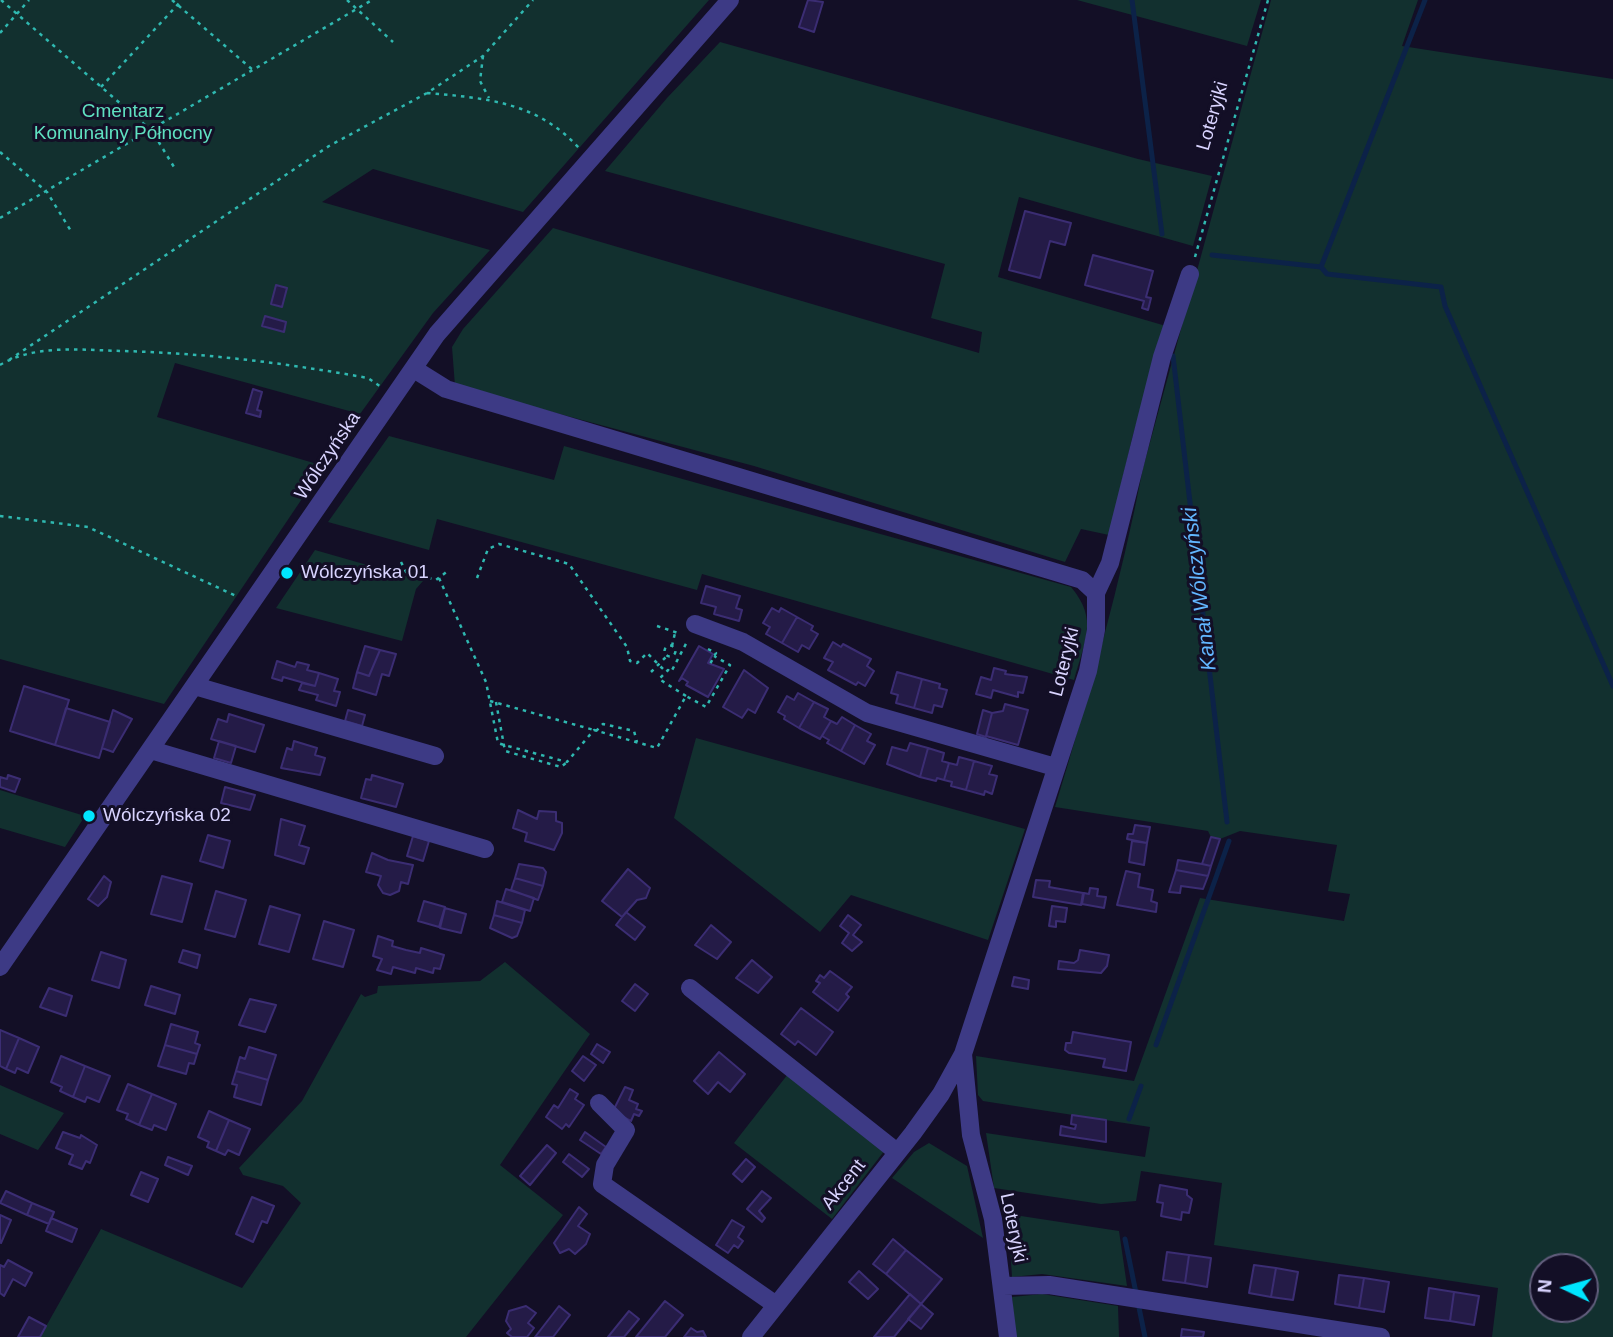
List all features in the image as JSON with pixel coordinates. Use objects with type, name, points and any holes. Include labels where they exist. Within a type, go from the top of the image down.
[{"type":"street","name":"Wólczyńska","points":[[0,967],[437,334],[730,0]]},
{"type":"street","name":"Loteryjki","points":[[1008,1337],[993,1219],[971,1135],[963,1054],[1088,671],[1096,630],[1096,593],[1110,563],[1162,357],[1190,274]]},
{"type":"street","points":[[414,369],[446,389],[1082,580],[1096,593]]},
{"type":"street","points":[[692,631],[743,642],[867,713],[1055,767]]},
{"type":"street","points":[[195,687],[435,756]]},
{"type":"street","points":[[151,750],[485,849]]},
{"type":"street","points":[[690,988],[897,1152]]},
{"type":"street","name":"Akcent","points":[[751,1337],[897,1152],[940,1094],[963,1054]]},
{"type":"street","points":[[599,1103],[626,1130],[605,1165],[602,1184],[776,1305]]},
{"type":"street","points":[[1003,1286],[1049,1286],[1381,1337]]},
{"type":"path","points":[[1,0],[152,131],[174,167]]},
{"type":"path","points":[[0,33],[29,0]]},
{"type":"path","points":[[172,0],[254,71]]},
{"type":"path","points":[[101,88],[181,0]]},
{"type":"path","points":[[347,0],[393,42]]},
{"type":"path","points":[[0,218],[372,0]]},
{"type":"path","points":[[0,365],[330,146],[427,93],[483,56],[533,0]]},
{"type":"path","name":"Loteryjki","points":[[1190,274],[1268,0]]},
{"type":"path","points":[[483,56],[480,80],[489,98]]},
{"type":"path","points":[[427,93],[489,98],[533,113],[562,130],[590,159]]},
{"type":"path","points":[[0,152],[47,192],[71,231]]},
{"type":"path","points":[[9,360],[51,350],[200,353],[368,378]]},
{"type":"path","points":[[0,516],[88,527],[252,603]]},
{"type":"path","points":[[477,578],[488,549],[499,544],[569,564],[626,647],[630,661],[637,663],[647,653],[666,672]]},
{"type":"path","points":[[401,562],[406,572],[436,580],[449,570]]},
{"type":"path","points":[[439,578],[486,682],[498,743],[504,745]]},
{"type":"path","points":[[692,631],[671,672],[666,672],[659,679],[706,708],[730,665],[714,656]]},
{"type":"path","points":[[667,656],[665,649],[671,646],[675,633]]},
{"type":"path","points":[[651,672],[667,656],[675,653],[671,646]]},
{"type":"path","points":[[489,701],[657,748],[686,696]]},
{"type":"path","points":[[496,702],[505,751],[561,767],[603,724],[634,732],[637,742]]},
{"type":"green space","name":"Cmentarz Komunalny Północny","points":[[0,0],[709,0],[523,212],[373,169],[322,202],[490,250],[433,313],[360,414],[175,363],[157,417],[324,466],[164,704],[0,659]]},
{"type":"green space","points":[[1077,0],[1261,0],[1247,46]]},
{"type":"green space","points":[[1271,0],[1418,0],[1402,46],[1613,79],[1613,1337],[1492,1337],[1498,1288],[1214,1245],[1222,1183],[1141,1171],[1136,1201],[1101,1204],[994,1188],[986,1133],[1145,1157],[1150,1127],[983,1101],[978,1095],[976,1056],[1134,1081],[1200,898],[1344,921],[1350,894],[1328,891],[1337,845],[1240,831],[1220,839],[1211,837],[1208,831],[1055,807],[1104,638],[1143,468]]},
{"type":"green space","points":[[720,42],[1138,159],[1212,176],[1193,246],[1019,197],[998,277],[1166,326],[1133,435],[1109,535],[1081,529],[1065,562],[754,466],[455,386],[452,347],[463,329],[553,228],[979,353],[982,332],[931,318],[945,264],[605,171],[667,98]]},
{"type":"green space","points":[[389,436],[554,480],[564,446],[1071,587],[1080,599],[1087,621],[1085,643],[1074,680],[702,574],[697,590],[437,519],[429,550],[328,522]]},
{"type":"green space","points":[[315,550],[423,581],[416,589],[402,641],[276,608]]},
{"type":"green space","points":[[696,738],[1025,829],[988,940],[851,895],[820,932],[674,818]]},
{"type":"green space","points":[[0,790],[85,816],[65,847],[0,828]]},
{"type":"green space","points":[[505,962],[590,1034],[500,1165],[563,1215],[466,1337],[40,1337],[101,1229],[242,1288],[301,1203],[283,1186],[243,1175],[239,1168],[302,1101],[361,994],[365,997],[377,993],[378,986],[480,981]]},
{"type":"green space","points":[[788,1074],[885,1150],[832,1219],[734,1143]]},
{"type":"green space","points":[[0,1085],[64,1113],[38,1150],[0,1134]]},
{"type":"green space","points":[[929,1143],[967,1166],[983,1238],[892,1178],[914,1152]]},
{"type":"green space","points":[[1008,1214],[1119,1231],[1127,1286],[1042,1274],[1012,1277]]},
{"type":"green space","points":[[1042,1294],[1118,1306],[1119,1337],[1015,1337],[1012,1297]]},
{"type":"building","points":[[808,0],[823,2],[814,32],[799,27]]},
{"type":"building","points":[[1025,211],[1071,223],[1065,245],[1050,241],[1040,278],[1009,270]]},
{"type":"building","points":[[1093,255],[1153,271],[1146,297],[1151,298],[1148,310],[1142,308],[1144,301],[1085,285]]},
{"type":"building","points":[[276,285],[287,288],[282,307],[271,304]]},
{"type":"building","points":[[265,316],[286,322],[284,332],[262,326]]},
{"type":"building","points":[[253,389],[262,392],[257,410],[261,411],[260,417],[246,413]]},
{"type":"building","points":[[706,586],[740,596],[736,608],[742,610],[739,621],[714,614],[716,607],[701,603]]},
{"type":"building","points":[[772,608],[779,612],[781,608],[797,617],[782,643],[766,634],[770,627],[763,623]]},
{"type":"building","points":[[797,617],[813,626],[811,630],[818,634],[809,649],[802,645],[798,652],[782,643]]},
{"type":"building","points":[[833,642],[841,647],[843,644],[871,659],[867,666],[874,671],[865,686],[858,682],[856,685],[828,670],[833,662],[824,658]]},
{"type":"building","points":[[365,646],[380,650],[369,676],[357,672]]},
{"type":"building","points":[[699,646],[713,654],[708,663],[724,669],[708,697],[686,685],[688,682],[682,678],[679,681]]},
{"type":"building","points":[[380,650],[396,654],[389,676],[382,674],[376,695],[353,688],[357,672],[369,676]]},
{"type":"building","points":[[277,661],[295,667],[297,662],[309,665],[307,670],[319,673],[315,686],[283,677],[282,681],[272,678]]},
{"type":"building","points":[[994,668],[1006,671],[1005,674],[1027,677],[1023,693],[1018,692],[1018,697],[993,690],[991,698],[976,694],[981,677],[991,680]]},
{"type":"building","points":[[744,670],[768,688],[755,713],[748,709],[742,718],[723,707]]},
{"type":"building","points":[[897,672],[922,679],[914,708],[896,703],[898,695],[891,693]]},
{"type":"building","points":[[319,673],[338,679],[334,691],[340,692],[336,706],[316,700],[318,695],[299,690],[302,683],[315,686]]},
{"type":"building","points":[[922,679],[940,684],[939,688],[947,690],[942,707],[934,705],[932,713],[914,708]]},
{"type":"building","points":[[24,686],[69,700],[55,745],[10,731]]},
{"type":"building","points":[[798,693],[814,702],[799,728],[778,712],[787,696],[794,700]]},
{"type":"building","points":[[814,702],[828,709],[824,717],[831,721],[820,739],[799,728]]},
{"type":"building","points":[[1005,704],[1028,710],[1018,745],[986,736],[992,713],[1003,711]]},
{"type":"building","points":[[66,708],[110,722],[99,758],[55,745]]},
{"type":"building","points":[[113,710],[132,719],[113,752],[102,748]]},
{"type":"building","points":[[348,710],[365,715],[362,726],[345,721]]},
{"type":"building","points":[[983,710],[992,713],[986,737],[977,734]]},
{"type":"building","points":[[229,714],[264,725],[255,752],[211,739],[218,719],[227,722]]},
{"type":"building","points":[[842,717],[855,725],[841,751],[827,743],[829,740],[822,736],[831,721],[837,724]]},
{"type":"building","points":[[855,725],[871,734],[867,741],[875,745],[864,764],[841,751]]},
{"type":"building","points":[[219,741],[236,746],[231,763],[214,758]]},
{"type":"building","points":[[294,741],[317,748],[315,755],[325,758],[320,775],[281,768],[287,748],[292,750]]},
{"type":"building","points":[[910,743],[928,748],[920,777],[887,764],[892,747],[907,751]]},
{"type":"building","points":[[928,748],[944,753],[942,761],[949,763],[944,780],[920,777]]},
{"type":"building","points":[[959,757],[974,761],[966,790],[951,786],[952,782],[944,780],[949,763],[957,765]]},
{"type":"building","points":[[974,761],[992,766],[989,774],[997,776],[992,794],[985,791],[984,795],[966,790]]},
{"type":"building","points":[[8,775],[20,779],[15,792],[0,787],[0,777],[7,779]]},
{"type":"building","points":[[372,775],[403,784],[396,807],[361,798],[366,779],[371,780]]},
{"type":"building","points":[[225,787],[255,795],[250,810],[221,803]]},
{"type":"building","points":[[518,810],[537,819],[539,811],[556,812],[556,821],[562,823],[562,833],[554,850],[525,841],[527,833],[513,828]]},
{"type":"building","points":[[281,819],[305,826],[299,845],[309,848],[304,864],[275,855]]},
{"type":"building","points":[[1135,825],[1150,827],[1147,843],[1127,839],[1128,834],[1133,834]]},
{"type":"building","points":[[208,835],[230,841],[223,868],[200,861]]},
{"type":"building","points":[[413,836],[429,841],[423,861],[407,856]]},
{"type":"building","points":[[1211,837],[1220,839],[1211,866],[1202,864]]},
{"type":"building","points":[[1132,841],[1147,843],[1144,865],[1129,862]]},
{"type":"building","points":[[372,853],[388,860],[413,865],[408,884],[401,882],[399,891],[390,895],[383,893],[378,885],[381,876],[366,872]]},
{"type":"building","points":[[1178,860],[1211,866],[1208,876],[1176,870]]},
{"type":"building","points":[[519,864],[543,868],[546,872],[543,886],[515,878]]},
{"type":"building","points":[[628,869],[650,888],[646,898],[637,900],[622,917],[602,901]]},
{"type":"building","points":[[1176,870],[1208,876],[1203,889],[1181,886],[1180,893],[1169,892]]},
{"type":"building","points":[[1126,871],[1140,874],[1138,887],[1153,890],[1151,901],[1157,903],[1156,912],[1117,905]]},
{"type":"building","points":[[104,876],[111,882],[107,897],[98,906],[88,899]]},
{"type":"building","points":[[162,876],[192,884],[182,922],[151,914]]},
{"type":"building","points":[[515,878],[543,886],[538,900],[511,890]]},
{"type":"building","points":[[1036,880],[1050,881],[1049,887],[1083,893],[1081,905],[1033,897]]},
{"type":"building","points":[[1090,888],[1098,889],[1097,896],[1106,897],[1104,908],[1082,904],[1084,893],[1089,894]]},
{"type":"building","points":[[506,889],[534,898],[530,911],[502,902]]},
{"type":"building","points":[[216,891],[246,900],[235,937],[205,929]]},
{"type":"building","points":[[424,901],[445,907],[439,927],[418,921]]},
{"type":"building","points":[[497,901],[525,910],[522,923],[494,915]]},
{"type":"building","points":[[270,906],[300,915],[289,952],[259,944]]},
{"type":"building","points":[[1052,906],[1067,908],[1065,922],[1056,921],[1056,927],[1049,926]]},
{"type":"building","points":[[445,908],[466,914],[461,933],[440,928]]},
{"type":"building","points":[[626,912],[645,927],[635,940],[616,925]]},
{"type":"building","points":[[494,915],[522,923],[517,936],[512,938],[490,928]]},
{"type":"building","points":[[848,915],[861,925],[853,935],[862,942],[852,951],[842,943],[849,933],[840,926]]},
{"type":"building","points":[[324,921],[354,930],[343,967],[313,959]]},
{"type":"building","points":[[711,925],[731,942],[717,959],[695,945]]},
{"type":"building","points":[[378,936],[393,941],[392,946],[420,953],[421,948],[444,955],[440,969],[434,968],[433,973],[416,968],[415,973],[393,967],[391,974],[377,970],[382,959],[373,956]]},
{"type":"building","points":[[183,950],[200,955],[197,968],[179,962]]},
{"type":"building","points":[[1080,950],[1109,955],[1107,966],[1101,973],[1058,969],[1059,961],[1074,963],[1078,960]]},
{"type":"building","points":[[101,952],[126,960],[119,988],[92,980]]},
{"type":"building","points":[[752,960],[772,977],[758,993],[736,978]]},
{"type":"building","points":[[830,971],[852,987],[846,994],[849,997],[838,1011],[813,992],[820,983],[816,981],[820,975],[824,978]]},
{"type":"building","points":[[1014,977],[1029,980],[1028,989],[1012,986]]},
{"type":"building","points":[[635,984],[648,994],[635,1011],[622,1001]]},
{"type":"building","points":[[151,986],[180,995],[175,1014],[145,1005]]},
{"type":"building","points":[[49,988],[72,996],[66,1016],[40,1007]]},
{"type":"building","points":[[250,999],[276,1005],[265,1032],[239,1025]]},
{"type":"building","points":[[801,1008],[833,1032],[816,1055],[798,1041],[795,1045],[781,1034]]},
{"type":"building","points":[[171,1024],[198,1032],[195,1043],[200,1045],[197,1054],[165,1045]]},
{"type":"building","points":[[0,1030],[19,1038],[6,1069],[0,1066]]},
{"type":"building","points":[[1073,1032],[1131,1042],[1126,1071],[1103,1067],[1105,1059],[1069,1053],[1065,1050],[1066,1043],[1071,1043]]},
{"type":"building","points":[[19,1038],[39,1047],[28,1073],[17,1068],[15,1073],[6,1069]]},
{"type":"building","points":[[597,1044],[610,1052],[603,1063],[591,1054]]},
{"type":"building","points":[[165,1045],[197,1054],[194,1064],[189,1063],[186,1074],[158,1066]]},
{"type":"building","points":[[249,1047],[276,1055],[268,1080],[236,1071],[240,1057],[245,1059]]},
{"type":"building","points":[[719,1052],[745,1074],[730,1092],[718,1082],[708,1094],[694,1081]]},
{"type":"building","points":[[61,1056],[85,1066],[73,1097],[60,1091],[62,1087],[51,1082]]},
{"type":"building","points":[[583,1056],[596,1065],[584,1081],[572,1071]]},
{"type":"building","points":[[85,1066],[110,1076],[99,1102],[87,1097],[85,1102],[73,1097]]},
{"type":"building","points":[[236,1071],[268,1080],[261,1105],[234,1097],[237,1085],[232,1084]]},
{"type":"building","points":[[128,1084],[152,1094],[139,1125],[126,1119],[128,1114],[117,1110]]},
{"type":"building","points":[[625,1087],[633,1090],[629,1100],[638,1104],[636,1109],[642,1111],[639,1116],[634,1114],[631,1121],[613,1111]]},
{"type":"building","points":[[570,1089],[578,1094],[575,1099],[584,1105],[569,1127],[566,1124],[562,1129],[546,1117],[554,1105],[558,1108]]},
{"type":"building","points":[[152,1094],[176,1104],[166,1130],[154,1125],[152,1130],[139,1125]]},
{"type":"building","points":[[209,1111],[229,1120],[216,1151],[207,1147],[209,1142],[198,1137]]},
{"type":"building","points":[[1072,1115],[1106,1120],[1106,1142],[1060,1135],[1061,1126],[1075,1129],[1076,1125],[1071,1124]]},
{"type":"building","points":[[229,1120],[250,1129],[239,1155],[228,1150],[225,1155],[216,1151]]},
{"type":"building","points":[[63,1132],[80,1138],[81,1135],[97,1145],[90,1163],[86,1161],[82,1169],[69,1164],[73,1155],[56,1148]]},
{"type":"building","points":[[585,1132],[606,1147],[601,1154],[580,1140]]},
{"type":"building","points":[[547,1145],[556,1153],[530,1185],[520,1176]]},
{"type":"building","points":[[569,1154],[589,1169],[582,1177],[563,1162]]},
{"type":"building","points":[[168,1157],[192,1166],[188,1175],[165,1165]]},
{"type":"building","points":[[746,1159],[755,1167],[742,1182],[733,1174]]},
{"type":"building","points":[[141,1172],[158,1179],[148,1202],[131,1195]]},
{"type":"building","points":[[1160,1185],[1187,1190],[1187,1195],[1192,1199],[1189,1213],[1182,1212],[1181,1220],[1161,1216],[1163,1203],[1157,1202]]},
{"type":"building","points":[[6,1191],[32,1203],[27,1215],[0,1203]]},
{"type":"building","points":[[762,1191],[771,1198],[759,1211],[765,1218],[762,1222],[747,1209]]},
{"type":"building","points":[[252,1197],[274,1206],[267,1223],[262,1221],[253,1242],[236,1234]]},
{"type":"building","points":[[32,1203],[54,1212],[49,1224],[27,1215]]},
{"type":"building","points":[[579,1207],[587,1214],[578,1226],[590,1234],[586,1244],[575,1254],[569,1249],[560,1253],[554,1243]]},
{"type":"building","points":[[0,1215],[11,1220],[1,1243],[0,1242]]},
{"type":"building","points":[[51,1218],[77,1229],[72,1242],[46,1231]]},
{"type":"building","points":[[732,1220],[744,1227],[738,1237],[743,1241],[738,1248],[734,1245],[728,1253],[716,1245]]},
{"type":"building","points":[[893,1239],[906,1250],[886,1274],[873,1264]]},
{"type":"building","points":[[906,1250],[942,1279],[921,1304],[886,1274]]},
{"type":"building","points":[[1167,1252],[1189,1255],[1185,1283],[1163,1280]]},
{"type":"building","points":[[1189,1255],[1211,1258],[1207,1287],[1185,1283]]},
{"type":"building","points":[[8,1260],[32,1273],[25,1286],[13,1279],[4,1296],[0,1293],[0,1265],[4,1267]]},
{"type":"building","points":[[1254,1265],[1276,1268],[1271,1297],[1249,1293]]},
{"type":"building","points":[[1276,1268],[1298,1272],[1293,1300],[1271,1297]]},
{"type":"building","points":[[859,1271],[878,1289],[868,1299],[849,1282]]},
{"type":"building","points":[[1339,1275],[1364,1278],[1359,1308],[1335,1304]]},
{"type":"building","points":[[1364,1278],[1389,1282],[1384,1312],[1359,1308]]},
{"type":"building","points":[[1429,1288],[1454,1292],[1450,1321],[1425,1318]]},
{"type":"building","points":[[1454,1292],[1479,1296],[1474,1325],[1450,1321]]},
{"type":"building","points":[[910,1294],[921,1304],[894,1337],[874,1337]]},
{"type":"building","points":[[665,1301],[683,1315],[665,1337],[636,1337]]},
{"type":"building","points":[[921,1304],[933,1314],[921,1329],[908,1319]]},
{"type":"building","points":[[526,1306],[536,1313],[528,1323],[534,1328],[527,1337],[512,1337],[507,1333],[511,1329],[506,1321],[509,1311]]},
{"type":"building","points":[[559,1306],[570,1315],[553,1337],[535,1337]]},
{"type":"building","points":[[629,1311],[639,1319],[624,1337],[608,1337]]},
{"type":"building","points":[[29,1317],[46,1326],[40,1337],[18,1337]]},
{"type":"building","points":[[691,1328],[697,1332],[703,1331],[706,1337],[684,1337]]},
{"type":"building","points":[[1182,1329],[1204,1332],[1203,1337],[1181,1337]]},
{"type":"waterway","name":"Kanał Wólczyński","points":[[1132,0],[1162,234]]},
{"type":"waterway","points":[[1321,267],[1425,0]]},
{"type":"waterway","points":[[1212,255],[1321,267],[1327,274],[1441,287],[1445,306],[1613,686]]},
{"type":"waterway","name":"Kanał Wólczyński","points":[[1173,356],[1227,822]]},
{"type":"waterway","name":"Kanał Wólczyński","points":[[1156,1045],[1229,841]]},
{"type":"waterway","name":"Kanał Wólczyński","points":[[1129,1119],[1141,1086]]},
{"type":"waterway","name":"Kanał Wólczyński","points":[[1125,1239],[1145,1337]]},
{"type":"place","name":"Wólczyńska 01","points":[[287,573]]},
{"type":"place","name":"Wólczyńska 02","points":[[89,816]]}]
